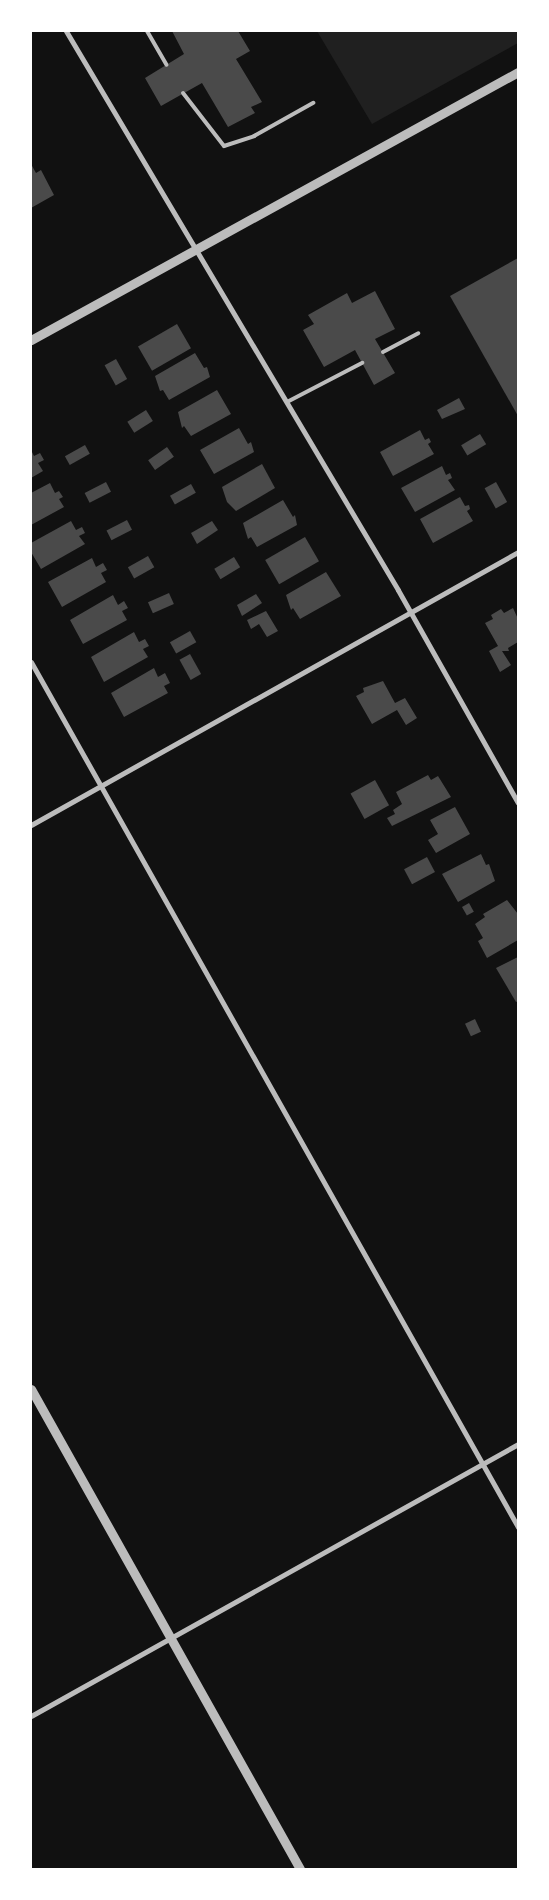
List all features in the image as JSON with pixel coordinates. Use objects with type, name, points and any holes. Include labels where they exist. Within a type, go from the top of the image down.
[{"type":"street","points":[[66,31],[410,613],[518,804]]},
{"type":"street","points":[[31,340],[195,247],[518,72]]},
{"type":"street","points":[[31,825],[518,552]]},
{"type":"street","points":[[31,662],[518,1526]]},
{"type":"street","points":[[31,1389],[300,1869]]},
{"type":"street","points":[[31,1716],[518,1444]]},
{"type":"lane","points":[[148,31],[167,65]]},
{"type":"lane","points":[[183,94],[224,146],[254,136],[313,103]]},
{"type":"lane","points":[[383,352],[418,333]]},
{"type":"lane","points":[[286,402],[362,363]]},
{"type":"shaded area","points":[[317,31],[518,31],[518,43],[372,124]]},
{"type":"building","points":[[172,31],[238,31],[250,51],[236,59],[262,102],[251,107],[255,113],[228,127],[202,83],[161,106],[145,78],[184,54]]},
{"type":"building","points":[[31,164],[36,173],[41,170],[54,195],[31,208]]},
{"type":"building","points":[[518,258],[518,416],[450,296]]},
{"type":"building","points":[[375,291],[395,329],[375,339],[395,373],[374,385],[355,350],[324,367],[303,330],[314,324],[308,315],[347,293],[352,303]]},
{"type":"building","points":[[177,324],[191,348],[152,371],[138,346]]},
{"type":"building","points":[[195,353],[204,368],[207,367],[210,377],[169,400],[163,390],[160,391],[155,376]]},
{"type":"building","points":[[116,359],[127,379],[116,385],[105,365]]},
{"type":"building","points":[[217,390],[231,414],[191,436],[184,426],[182,428],[178,412]]},
{"type":"building","points":[[459,398],[465,409],[442,419],[437,410]]},
{"type":"building","points":[[146,410],[153,421],[134,433],[127,422]]},
{"type":"building","points":[[239,428],[248,444],[251,442],[254,452],[214,474],[200,450]]},
{"type":"building","points":[[420,430],[425,440],[429,438],[431,442],[428,444],[434,454],[393,476],[380,452]]},
{"type":"building","points":[[480,434],[486,444],[467,456],[461,445]]},
{"type":"building","points":[[85,445],[90,454],[70,465],[65,456]]},
{"type":"building","points":[[167,447],[174,457],[155,470],[148,460]]},
{"type":"building","points":[[31,450],[34,456],[40,453],[44,460],[38,463],[43,471],[31,478]]},
{"type":"building","points":[[262,464],[275,488],[236,511],[227,502],[222,487]]},
{"type":"building","points":[[442,466],[446,475],[450,473],[452,478],[448,480],[455,490],[415,512],[401,488]]},
{"type":"building","points":[[106,482],[111,492],[90,503],[85,493]]},
{"type":"building","points":[[496,482],[507,502],[496,508],[485,488]]},
{"type":"building","points":[[50,483],[55,493],[59,491],[63,497],[59,499],[64,507],[31,525],[31,493]]},
{"type":"building","points":[[191,484],[196,493],[175,504],[170,496]]},
{"type":"building","points":[[460,497],[465,506],[469,505],[470,509],[467,511],[473,521],[433,543],[420,519]]},
{"type":"building","points":[[283,500],[293,517],[295,515],[297,525],[257,547],[251,537],[248,539],[243,523]]},
{"type":"building","points":[[127,520],[132,530],[112,540],[107,530]]},
{"type":"building","points":[[71,521],[76,530],[82,527],[85,533],[79,536],[85,544],[41,569],[31,552],[31,543]]},
{"type":"building","points":[[212,521],[218,530],[197,544],[191,533]]},
{"type":"building","points":[[305,537],[319,561],[279,584],[265,560]]},
{"type":"building","points":[[148,556],[154,567],[134,579],[128,567]]},
{"type":"building","points":[[234,557],[240,567],[220,579],[214,569]]},
{"type":"building","points":[[92,558],[96,567],[103,563],[107,570],[101,573],[106,582],[62,607],[48,582]]},
{"type":"building","points":[[326,572],[341,596],[300,619],[293,608],[291,610],[286,595]]},
{"type":"building","points":[[169,593],[174,604],[153,613],[148,602]]},
{"type":"building","points":[[256,594],[262,603],[242,616],[237,605]]},
{"type":"building","points":[[113,595],[118,605],[124,601],[128,608],[122,611],[127,620],[83,644],[70,620]]},
{"type":"building","points":[[513,608],[518,619],[518,642],[508,648],[509,651],[502,651],[511,665],[500,672],[489,651],[498,646],[485,623],[493,619],[491,615],[501,609],[504,613]]},
{"type":"building","points":[[266,611],[278,631],[267,637],[259,624],[251,629],[247,620]]},
{"type":"building","points":[[190,631],[196,642],[176,654],[170,642]]},
{"type":"building","points":[[134,632],[139,642],[145,639],[149,646],[143,649],[148,657],[104,682],[91,657]]},
{"type":"building","points":[[190,654],[201,674],[191,680],[180,660]]},
{"type":"building","points":[[154,668],[158,677],[165,673],[170,683],[164,686],[168,693],[124,717],[111,693]]},
{"type":"building","points":[[383,681],[395,703],[405,698],[417,718],[406,725],[397,710],[372,724],[356,696],[364,692],[363,688]]},
{"type":"building","points":[[428,775],[431,780],[438,776],[451,797],[392,826],[387,818],[395,814],[393,810],[402,804],[396,792]]},
{"type":"building","points":[[375,780],[389,805],[365,819],[351,794]]},
{"type":"building","points":[[455,807],[470,834],[436,853],[428,840],[438,834],[430,820]]},
{"type":"building","points":[[481,854],[486,865],[489,864],[495,881],[458,902],[442,874]]},
{"type":"building","points":[[427,857],[435,872],[412,884],[404,869]]},
{"type":"building","points":[[507,900],[518,914],[518,940],[487,958],[478,941],[483,938],[475,924],[485,917],[483,914]]},
{"type":"building","points":[[469,903],[474,912],[467,916],[462,907]]},
{"type":"building","points":[[518,957],[518,1001],[516,1002],[496,968]]},
{"type":"building","points":[[475,1019],[481,1032],[471,1036],[465,1024]]}]
